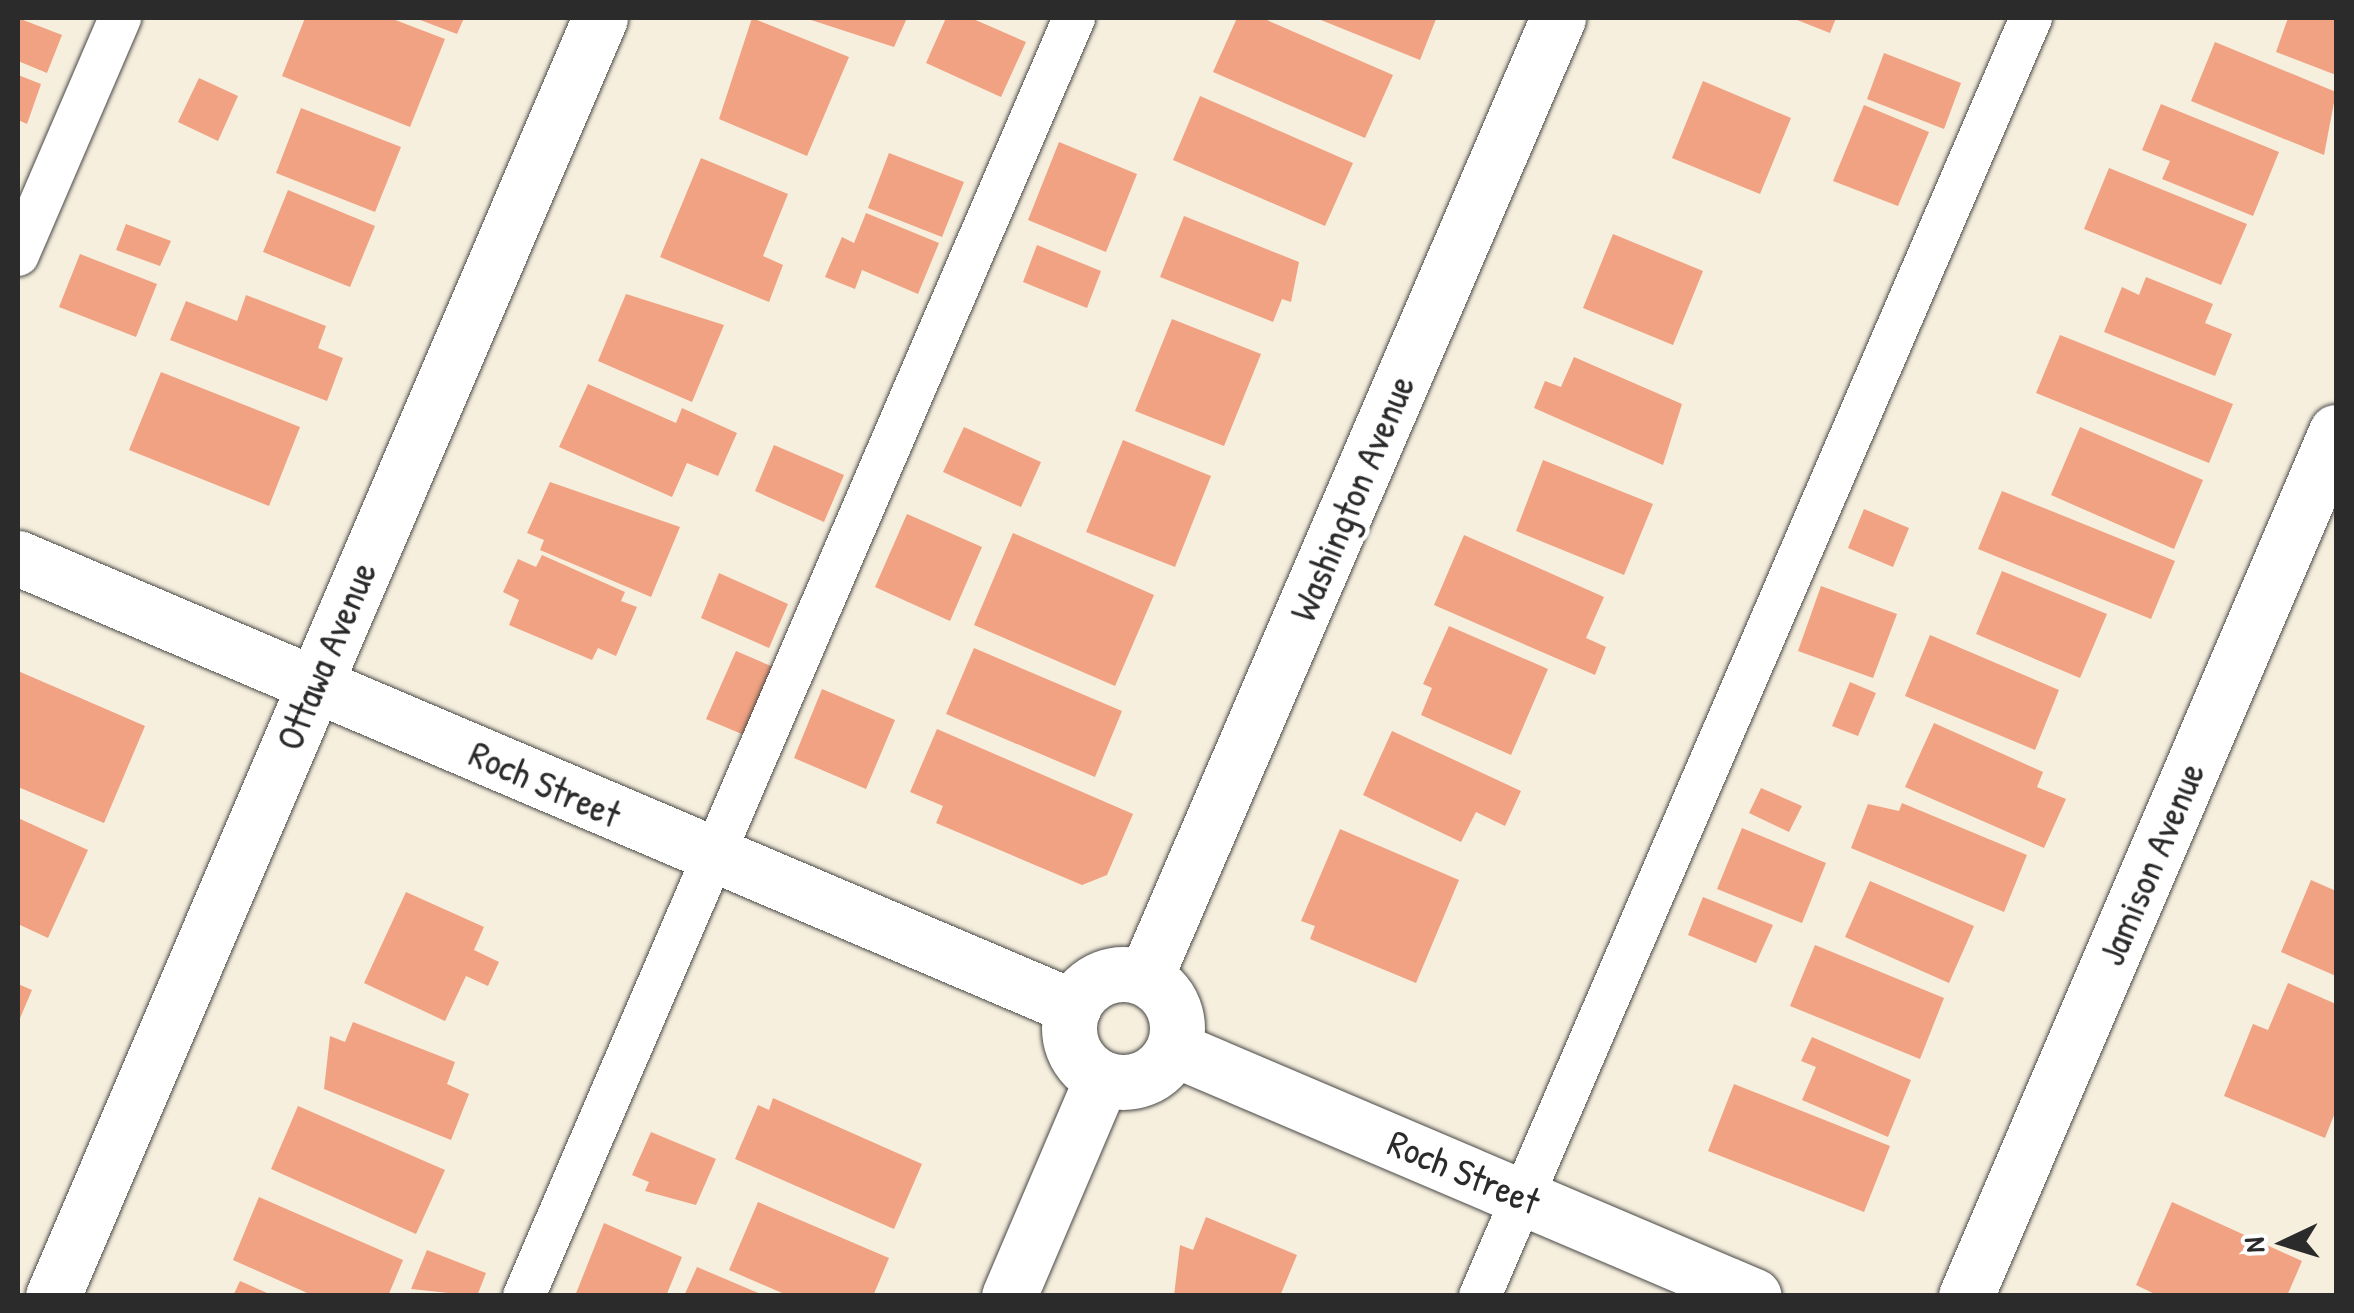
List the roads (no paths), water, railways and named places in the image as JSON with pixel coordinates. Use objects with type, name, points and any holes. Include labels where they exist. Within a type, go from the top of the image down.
[{"type":"street","name":"Ottawa Avenue","points":[[53,1296],[600,18]]},
{"type":"street","name":"Washington Avenue","points":[[1145,978],[1558,18]]},
{"type":"street","name":"Jamison Avenue","points":[[1966,1296],[2336,432]]},
{"type":"street","name":"Roch Street","points":[[18,558],[710,856],[1073,1007]]},
{"type":"street","points":[[1108,976],[1145,978],[1171,1003],[1174,1049],[1149,1076],[1102,1078],[1075,1054],[1073,1007],[1108,976]]},
{"type":"street","name":"Roch Street","points":[[1174,1049],[1754,1296]]},
{"type":"street","points":[[1008,1296],[1102,1078]]},
{"type":"lane","points":[[18,255],[120,18]]},
{"type":"lane","points":[[524,1296],[710,856],[1074,18]]},
{"type":"lane","points":[[1480,1296],[2031,18]]}]
